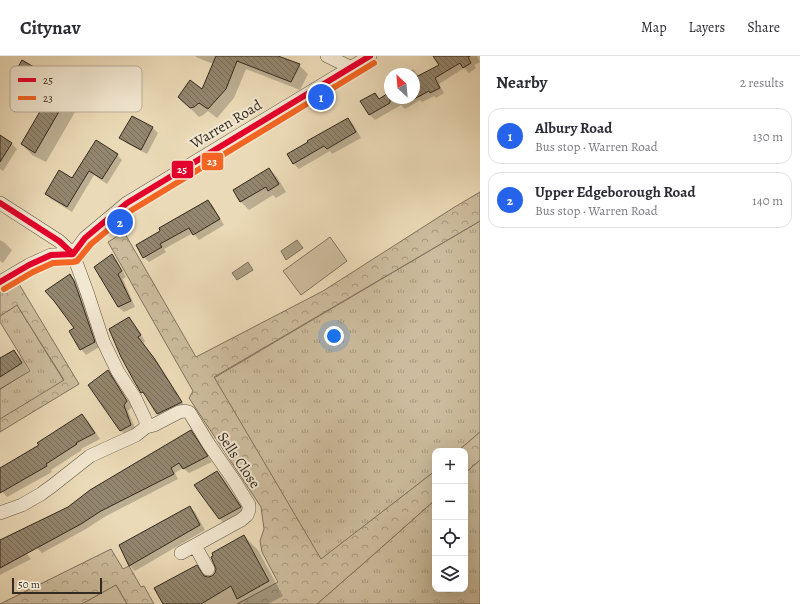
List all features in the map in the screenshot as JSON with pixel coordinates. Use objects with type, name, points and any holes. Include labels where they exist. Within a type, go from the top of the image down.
[{"type":"street","points":[[327,56],[352,68]]},
{"type":"street","name":"Warren Road","points":[[73,254],[85,238],[127,203],[370,56]]},
{"type":"street","points":[[0,203],[59,241],[73,254],[103,342],[118,372],[135,398],[146,422],[146,427],[136,435],[90,456],[40,494],[22,504],[0,513]]},
{"type":"street","points":[[0,282],[29,265],[51,255],[73,254]]},
{"type":"street","name":"Sells Close","points":[[146,427],[154,425],[179,412],[188,412],[249,505],[247,515],[241,520],[181,553]]},
{"type":"street","points":[[195,546],[208,569]]},
{"type":"green space","points":[[480,192],[480,221],[214,377],[321,559],[432,473],[432,503],[317,604],[237,604],[278,582],[262,552],[260,541],[264,529],[261,507],[189,398],[193,391],[108,242],[124,232],[196,357],[323,291]]},
{"type":"green space","points":[[480,221],[480,432],[461,448],[432,448],[432,473],[321,560],[214,378]]},
{"type":"green space","points":[[330,237],[347,261],[301,295],[283,271]]},
{"type":"green space","points":[[13,274],[79,384],[0,432],[0,419],[64,380],[17,305],[0,316],[0,282]]},
{"type":"green space","points":[[17,305],[64,381],[0,420],[0,389],[30,371],[0,322],[0,316]]},
{"type":"green space","points":[[480,432],[480,460],[468,470],[468,448],[461,448]]},
{"type":"green space","points":[[480,460],[480,604],[317,604],[432,503],[432,592],[468,592],[468,470]]},
{"type":"green space","points":[[111,549],[123,569],[129,566],[141,587],[144,586],[154,604],[127,604],[116,585],[82,604],[0,604]]},
{"type":"green space","points":[[116,585],[127,604],[82,604]]},
{"type":"shaded area","points":[[297,240],[303,248],[286,260],[281,251]]},
{"type":"shaded area","points":[[248,262],[253,270],[237,280],[232,273]]},
{"type":"building","points":[[216,56],[278,56],[300,64],[291,82],[237,61],[226,89],[208,109],[199,103],[190,108],[178,97],[190,80],[202,89]]},
{"type":"building","points":[[433,56],[470,56],[468,57],[471,63],[463,68],[460,63],[435,78],[440,88],[430,93],[429,91],[420,96],[420,75],[439,65]]},
{"type":"building","points":[[22,60],[32,66],[19,66]]},
{"type":"building","points":[[375,93],[379,99],[384,96],[384,104],[388,104],[369,115],[360,101]]},
{"type":"building","points":[[40,112],[59,112],[35,153],[21,144]]},
{"type":"building","points":[[132,116],[153,127],[141,150],[119,138]]},
{"type":"building","points":[[348,118],[356,132],[327,149],[324,146],[293,164],[287,154]]},
{"type":"building","points":[[0,135],[12,143],[0,162]]},
{"type":"building","points":[[96,140],[118,154],[102,179],[89,171],[67,207],[45,194],[59,170],[72,178]]},
{"type":"building","points":[[269,168],[279,184],[268,191],[266,187],[240,202],[233,190]]},
{"type":"building","points":[[208,200],[220,219],[193,235],[189,228],[160,244],[162,247],[143,258],[136,245],[160,231],[159,228]]},
{"type":"building","points":[[112,254],[122,271],[118,274],[131,301],[118,307],[94,267]]},
{"type":"building","points":[[70,274],[74,281],[95,342],[80,350],[69,331],[74,328],[45,291]]},
{"type":"building","points":[[129,317],[141,335],[138,337],[154,358],[182,402],[157,414],[134,381],[121,357],[109,329]]},
{"type":"building","points":[[14,350],[22,363],[0,377],[0,358]]},
{"type":"building","points":[[108,370],[127,401],[124,405],[131,425],[120,431],[88,385]]},
{"type":"building","points":[[82,414],[95,433],[76,443],[77,444],[46,464],[47,466],[0,493],[0,468],[39,445],[37,443]]},
{"type":"building","points":[[191,430],[208,456],[183,469],[179,463],[171,468],[174,474],[101,511],[81,524],[0,568],[0,540],[68,507],[90,490]]},
{"type":"building","points":[[217,471],[241,507],[219,519],[194,485]]},
{"type":"building","points":[[190,506],[200,525],[129,566],[119,545]]},
{"type":"building","points":[[244,535],[269,581],[237,599],[231,586],[201,604],[163,604],[154,588],[197,565],[204,576],[212,576],[216,569],[211,557],[213,556],[212,553]]},
{"type":"transit line","name":"25","points":[[0,282],[29,265],[51,255],[73,254],[85,238],[127,203],[370,56]]},
{"type":"transit line","name":"23","points":[[4,289],[33,272],[53,263],[77,261],[91,244],[132,210],[374,63]]},
{"type":"transit line","name":"25","points":[[0,203],[59,241],[73,254]]},
{"type":"place","name":"Albury Road","points":[[321,97]]},
{"type":"place","name":"Upper Edgeborough Road","points":[[120,222]]}]
